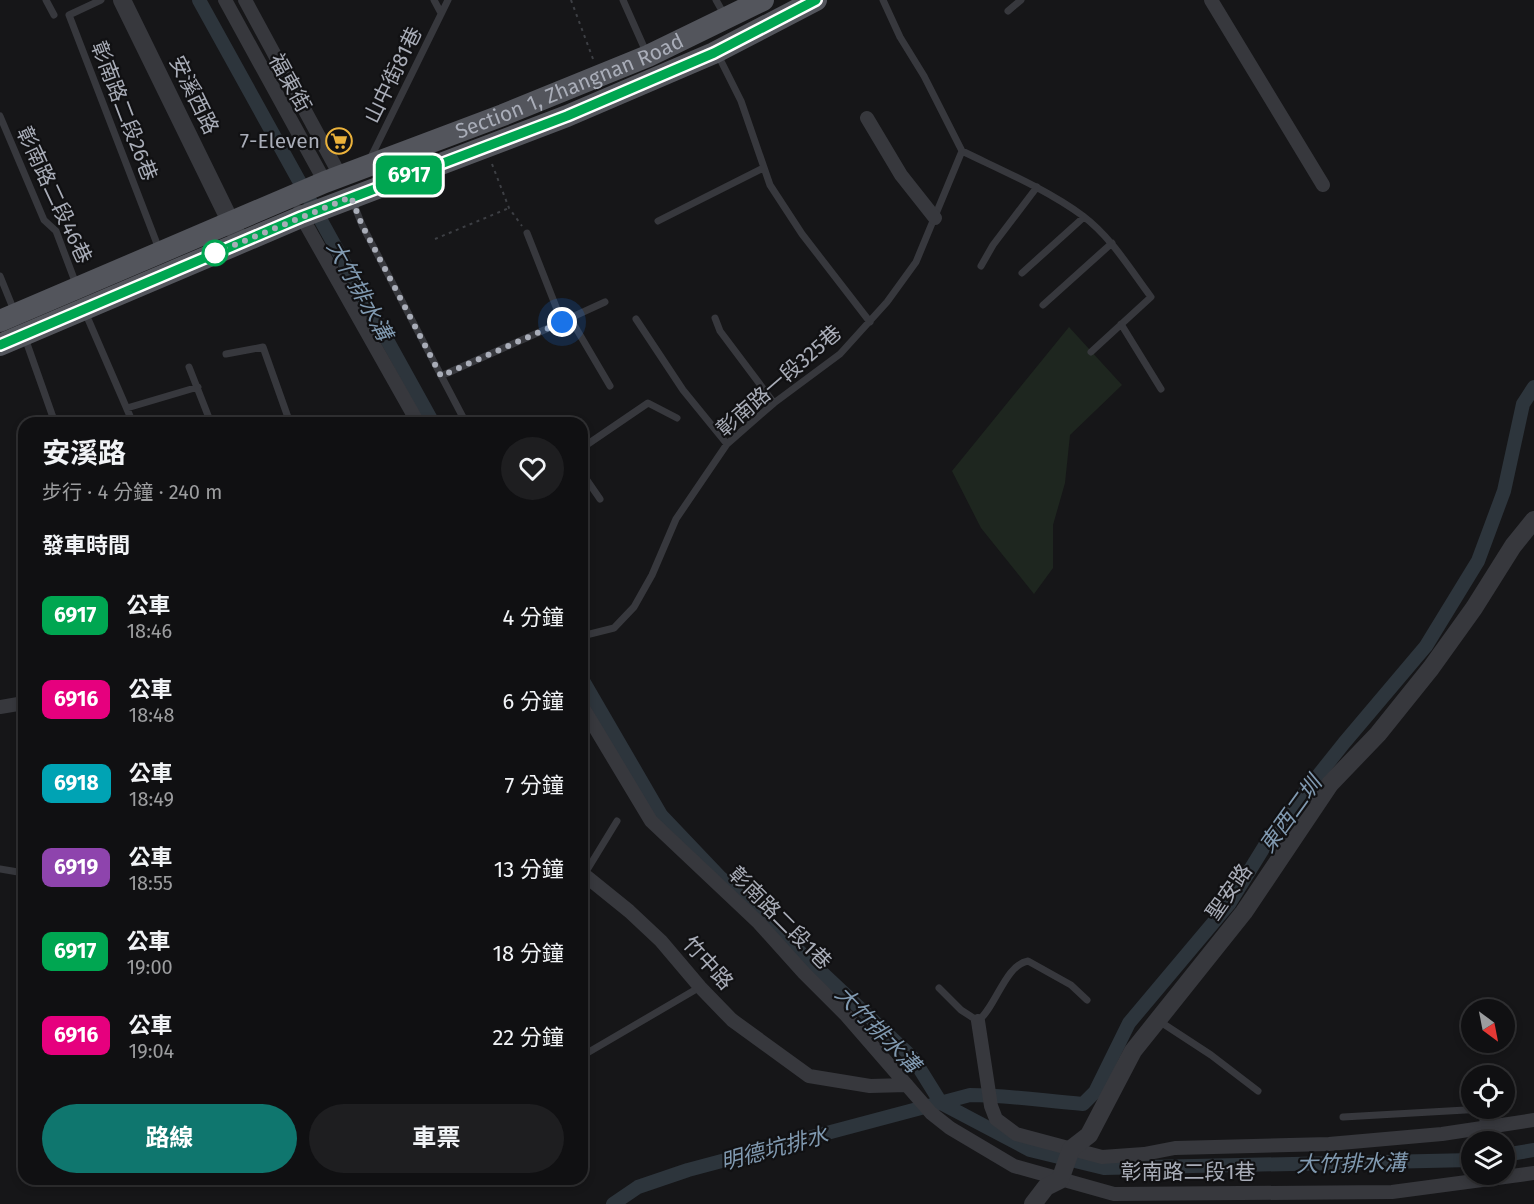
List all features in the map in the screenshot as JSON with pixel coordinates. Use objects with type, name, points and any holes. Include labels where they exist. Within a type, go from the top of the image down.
[{"type":"main road","name":"Section 1, Zhangnan Road","points":[[348,184],[503,115],[648,57],[721,9],[763,0]]},
{"type":"main road","name":"Section 1, Zhangnan Road","points":[[348,184],[486,147],[567,116],[716,52],[816,0]]},
{"type":"main road","points":[[81,298],[160,251],[291,196],[348,184]]},
{"type":"main road","points":[[0,345],[13,323],[240,243],[301,217],[348,184]]},
{"type":"street","name":"安溪西路","points":[[122,0],[240,243]]},
{"type":"street","name":"福東街","points":[[225,0],[290,117],[348,184]]},
{"type":"street","name":"福東街","points":[[244,0],[304,110],[348,184]]},
{"type":"street","points":[[1211,0],[1323,185]]},
{"type":"street","points":[[265,72],[279,64]]},
{"type":"street","points":[[290,117],[304,110]]},
{"type":"street","points":[[867,118],[901,175],[934,218]]},
{"type":"street","points":[[291,196],[415,417]]},
{"type":"street","name":"聖安路","points":[[1060,1180],[1071,1149],[1089,1135],[1132,1051],[1244,912],[1330,784],[1378,734],[1431,668],[1474,608],[1513,546],[1534,520]]},
{"type":"street","points":[[0,707],[18,704]]},
{"type":"street","name":"彰南路二段1巷","points":[[588,716],[651,821],[759,923],[804,973],[846,1014],[931,1113],[950,1128],[1014,1166],[1114,1194],[1391,1195],[1534,1173]]},
{"type":"street","name":"竹中路","points":[[588,878],[645,926],[732,1020],[809,1076],[870,1086],[907,1085]]},
{"type":"street","points":[[978,1021],[991,1106],[996,1119],[1016,1134],[1102,1157],[1144,1154],[1175,1148],[1329,1144],[1484,1128],[1534,1120]]},
{"type":"street","points":[[1033,1204],[1046,1187],[1060,1180]]},
{"type":"lane","points":[[46,0],[54,15]]},
{"type":"lane","name":"彰南路二段26巷","points":[[101,0],[69,15],[160,251]]},
{"type":"lane","points":[[434,0],[441,14]]},
{"type":"lane","name":"山中街81巷","points":[[348,184],[448,0]]},
{"type":"lane","points":[[623,0],[648,57]]},
{"type":"lane","points":[[883,0],[900,37],[924,76],[962,151],[1037,187],[1084,217],[1112,243],[1151,297],[1091,352]]},
{"type":"lane","points":[[1008,11],[1021,0]]},
{"type":"lane","points":[[716,52],[741,101],[770,185],[802,234],[870,322]]},
{"type":"lane","name":"彰南路二段46巷","points":[[0,116],[44,220],[56,231],[131,417]]},
{"type":"lane","name":"彰南路一段325巷","points":[[588,635],[615,628],[634,607],[652,575],[676,519],[727,444],[774,403],[840,354],[887,302],[916,262],[962,151]]},
{"type":"lane","points":[[658,221],[763,168]]},
{"type":"lane","points":[[348,184],[362,225],[463,417]]},
{"type":"lane","points":[[981,266],[993,244],[1037,187]]},
{"type":"lane","points":[[1022,273],[1084,217]]},
{"type":"lane","points":[[527,233],[562,322]]},
{"type":"lane","points":[[1043,305],[1112,243]]},
{"type":"lane","points":[[0,276],[13,323],[52,417]]},
{"type":"lane","points":[[441,376],[605,302]]},
{"type":"lane","points":[[570,318],[610,386]]},
{"type":"lane","points":[[715,318],[720,331],[774,403]]},
{"type":"lane","points":[[636,319],[683,390],[727,444]]},
{"type":"lane","points":[[1121,324],[1161,388]]},
{"type":"lane","points":[[226,354],[263,347],[288,417]]},
{"type":"lane","points":[[189,367],[209,417]]},
{"type":"lane","points":[[127,408],[198,387]]},
{"type":"lane","points":[[588,443],[648,403],[677,418]]},
{"type":"lane","points":[[588,482],[600,499]]},
{"type":"lane","points":[[588,866],[617,821]]},
{"type":"lane","points":[[0,869],[18,872]]},
{"type":"lane","points":[[939,988],[961,1010],[978,1021],[985,1016],[1010,974],[1022,962],[1028,961],[1071,985],[1087,1000]]},
{"type":"lane","points":[[588,1052],[700,987]]},
{"type":"lane","points":[[1157,1019],[1211,1055],[1258,1091]]},
{"type":"lane","points":[[1342,1117],[1484,1109],[1484,1128]]},
{"type":"path","points":[[571,0],[599,76]]},
{"type":"path","points":[[486,147],[509,208],[527,233]]},
{"type":"path","points":[[435,239],[509,208]]},
{"type":"shaded area","points":[[1069,327],[1122,385],[1070,435],[1065,483],[1053,525],[1053,568],[1034,594],[981,528],[952,471]]},
{"type":"waterway","name":"大竹排水溝","points":[[199,0],[430,417]]},
{"type":"waterway","name":"東西二圳","points":[[613,1204],[638,1187],[688,1170],[970,1095],[1083,1104],[1095,1092],[1129,1023],[1229,904],[1274,831],[1426,646],[1478,561],[1504,491],[1523,404],[1534,387]]},
{"type":"waterway","name":"大竹排水溝","points":[[588,689],[661,815],[719,876],[913,1058],[941,1103],[1030,1150],[1104,1168],[1461,1160]]},
{"type":"waterway","name":"大竹排水溝","points":[[1515,1153],[1534,1150]]},
{"type":"bus line","name":"6917","points":[[0,345],[301,217],[567,116],[714,53],[816,0]]},
{"type":"place","name":"7-Eleven","points":[[339,141]]},
{"type":"route","points":[[215,253],[351,197],[362,225],[441,376],[562,322]]},
{"type":"water label","name":"明德坑排水","points":[[774,1148]]}]
